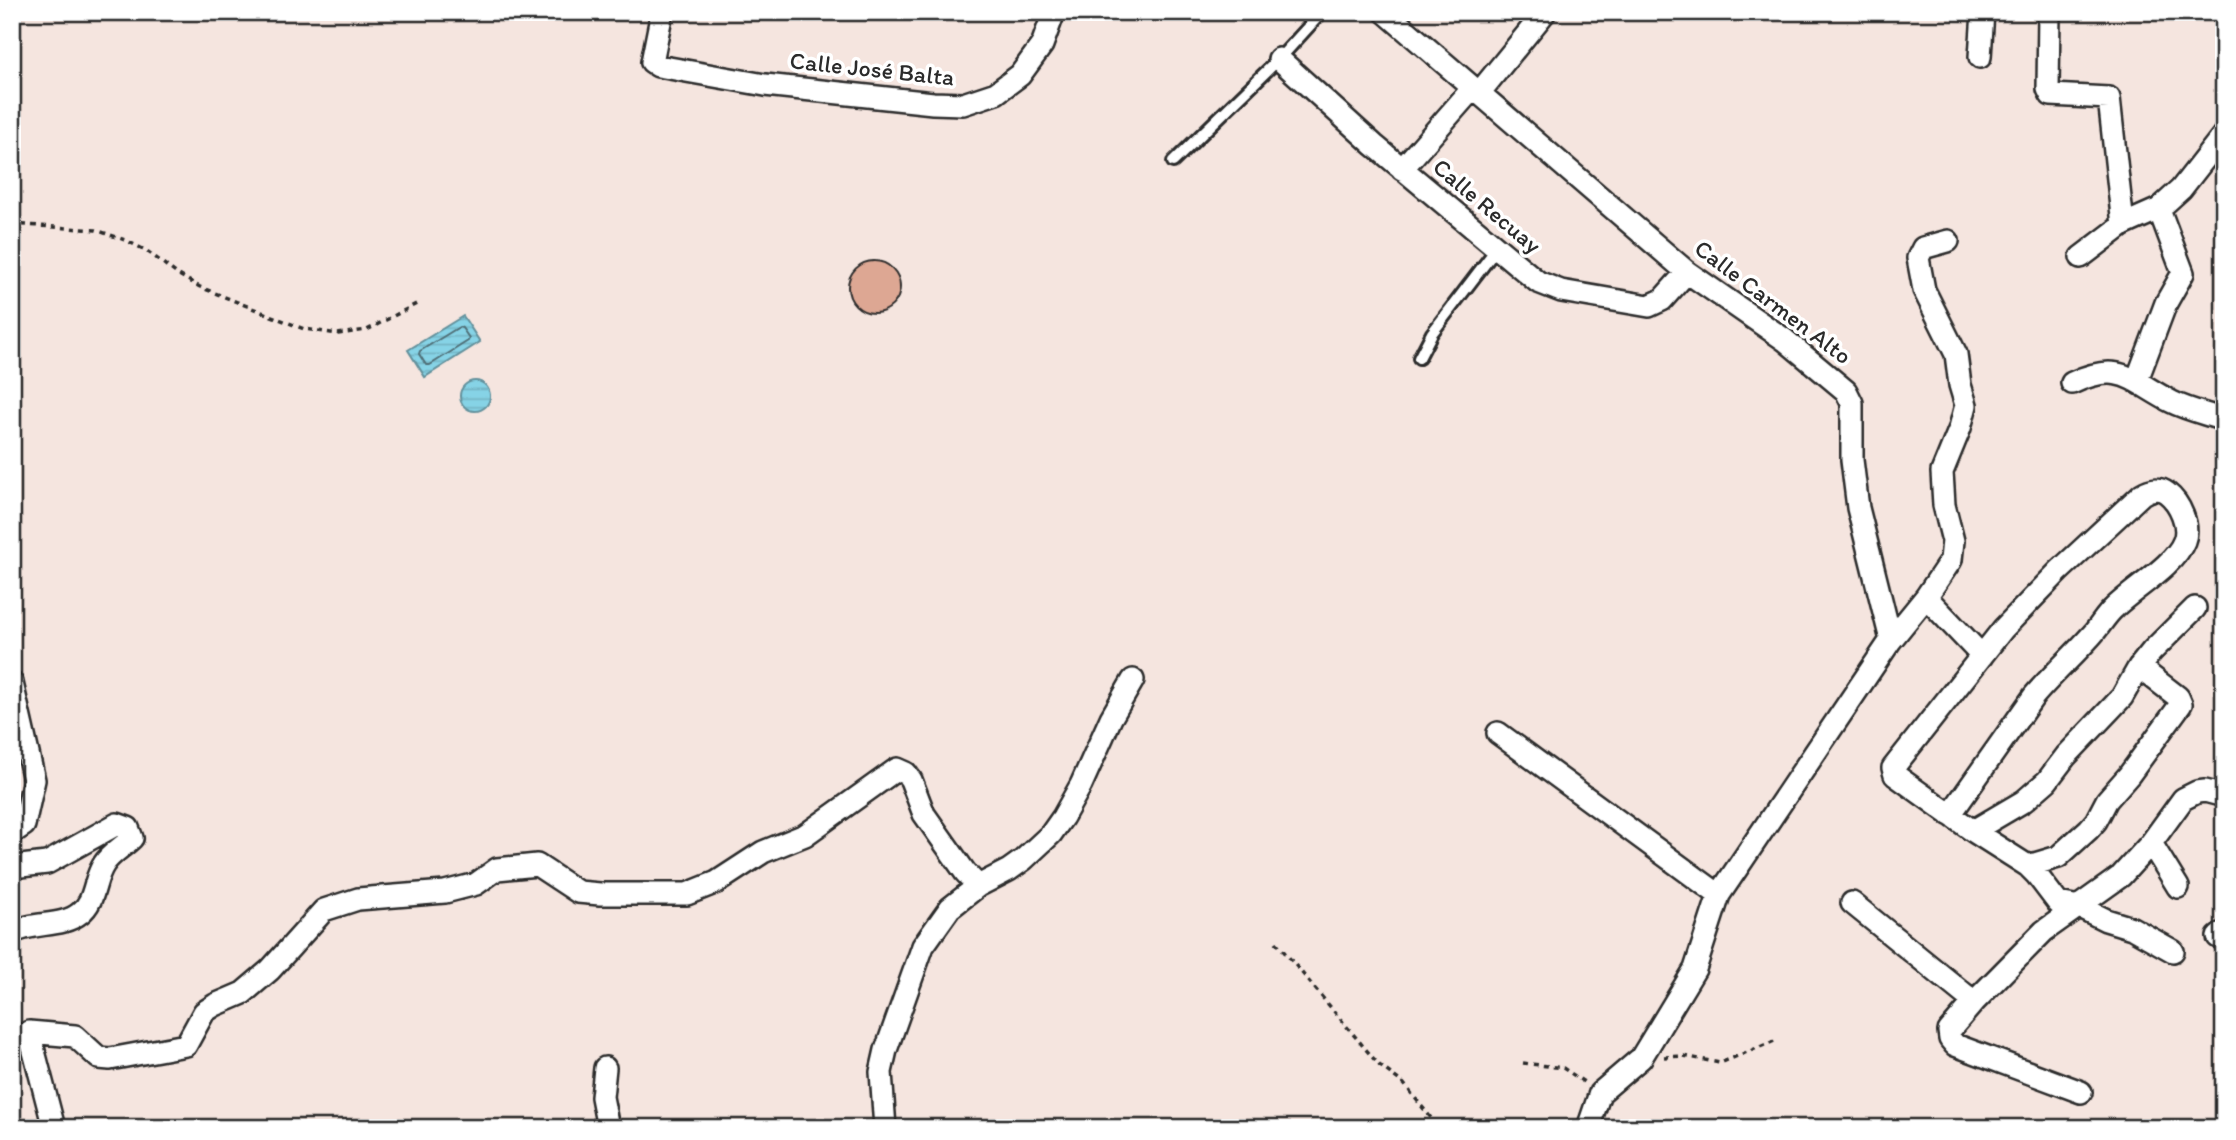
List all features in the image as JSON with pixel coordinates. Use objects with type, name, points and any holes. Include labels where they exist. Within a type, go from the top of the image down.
[{"type":"street","name":"Calle José Balta","points":[[662,12],[653,51],[653,64],[765,85],[963,104],[996,93],[1020,75],[1041,45],[1054,12]]},
{"type":"street","name":"Calle Carmen Alto","points":[[1385,12],[1687,272],[1785,340],[1846,391],[1852,403],[1852,460],[1858,508],[1891,640]]},
{"type":"street","points":[[1402,169],[1545,12]]},
{"type":"street","points":[[1980,57],[1983,12]]},
{"type":"street","points":[[2049,12],[2048,89],[2051,95],[2109,98],[2123,225]]},
{"type":"street","name":"Calle Recuay","points":[[1279,60],[1402,169],[1538,282],[1561,291],[1649,306],[1662,300],[1687,272]]},
{"type":"street","points":[[2081,257],[2123,225],[2159,209],[2181,189],[2224,134]]},
{"type":"street","points":[[2137,380],[2166,303],[2183,273],[2159,209]]},
{"type":"street","points":[[1588,1128],[1600,1093],[1641,1058],[1695,969],[1719,895],[1891,640],[1926,597],[1951,560],[1953,541],[1944,505],[1942,472],[1960,428],[1966,405],[1956,354],[1924,290],[1918,258],[1923,248],[1948,241]]},
{"type":"street","points":[[2072,383],[2090,374],[2107,371],[2137,380],[2173,402],[2224,420]]},
{"type":"street","points":[[1951,815],[2049,678],[2092,636],[2113,609],[2175,556],[2187,531],[2184,518],[2168,494],[2157,489],[2142,494],[2059,571],[2003,629],[1893,768],[1895,775],[1973,831],[2028,866],[2058,903],[2080,907],[2106,920],[2132,928],[2173,951]]},
{"type":"street","points":[[1926,597],[1982,656]]},
{"type":"street","points":[[1973,831],[2024,801],[2047,781],[2066,756],[2122,696],[2138,667],[2194,608]]},
{"type":"street","points":[[2028,866],[2058,857],[2089,829],[2107,800],[2129,775],[2181,704],[2178,697],[2138,667]]},
{"type":"street","points":[[885,1128],[881,1072],[888,1040],[923,946],[943,916],[978,886],[1009,870],[1051,834],[1081,785],[1111,718],[1133,680]]},
{"type":"street","points":[[12,683],[34,780],[24,825],[12,833]]},
{"type":"street","points":[[1498,733],[1719,895]]},
{"type":"street","points":[[54,1128],[21,1037],[75,1036],[99,1058],[110,1059],[186,1045],[204,1012],[243,993],[270,970],[324,910],[358,899],[445,892],[477,884],[497,869],[537,866],[578,892],[687,894],[717,882],[763,852],[805,835],[897,769],[906,773],[911,780],[924,814],[978,886]]},
{"type":"street","points":[[2081,1092],[1952,1043],[1949,1031],[2044,931],[2121,876],[2151,843],[2183,799],[2205,791],[2224,796]]},
{"type":"street","points":[[12,867],[47,863],[117,824],[128,828],[132,838],[104,863],[90,902],[79,915],[20,928],[12,933]]},
{"type":"street","points":[[2151,843],[2178,887]]},
{"type":"street","points":[[1852,904],[1974,1002]]},
{"type":"street","points":[[605,1068],[603,1097],[608,1128]]},
{"type":"lane","points":[[1173,162],[1279,60],[1322,12]]},
{"type":"lane","points":[[1419,358],[1432,333],[1497,248]]},
{"type":"path","points":[[12,224],[96,230],[125,240],[147,251],[177,274],[200,287],[304,328],[338,334],[367,330],[420,302]]},
{"type":"path","points":[[1276,942],[1379,1065],[1404,1084],[1440,1128]]},
{"type":"path","points":[[1641,1058],[1684,1056],[1720,1063],[1776,1040]]},
{"type":"path","points":[[1523,1063],[1563,1068],[1600,1093]]},
{"type":"water","points":[[463,316],[480,342],[425,377],[408,350]]},
{"type":"water","points":[[475,381],[486,385],[490,396],[486,407],[475,411],[464,407],[460,396],[464,385]]},
{"type":"building","points":[[874,261],[884,263],[892,269],[898,277],[898,297],[892,305],[884,311],[874,313],[864,311],[856,305],[850,297],[848,287],[850,277],[856,269],[864,263]]}]
